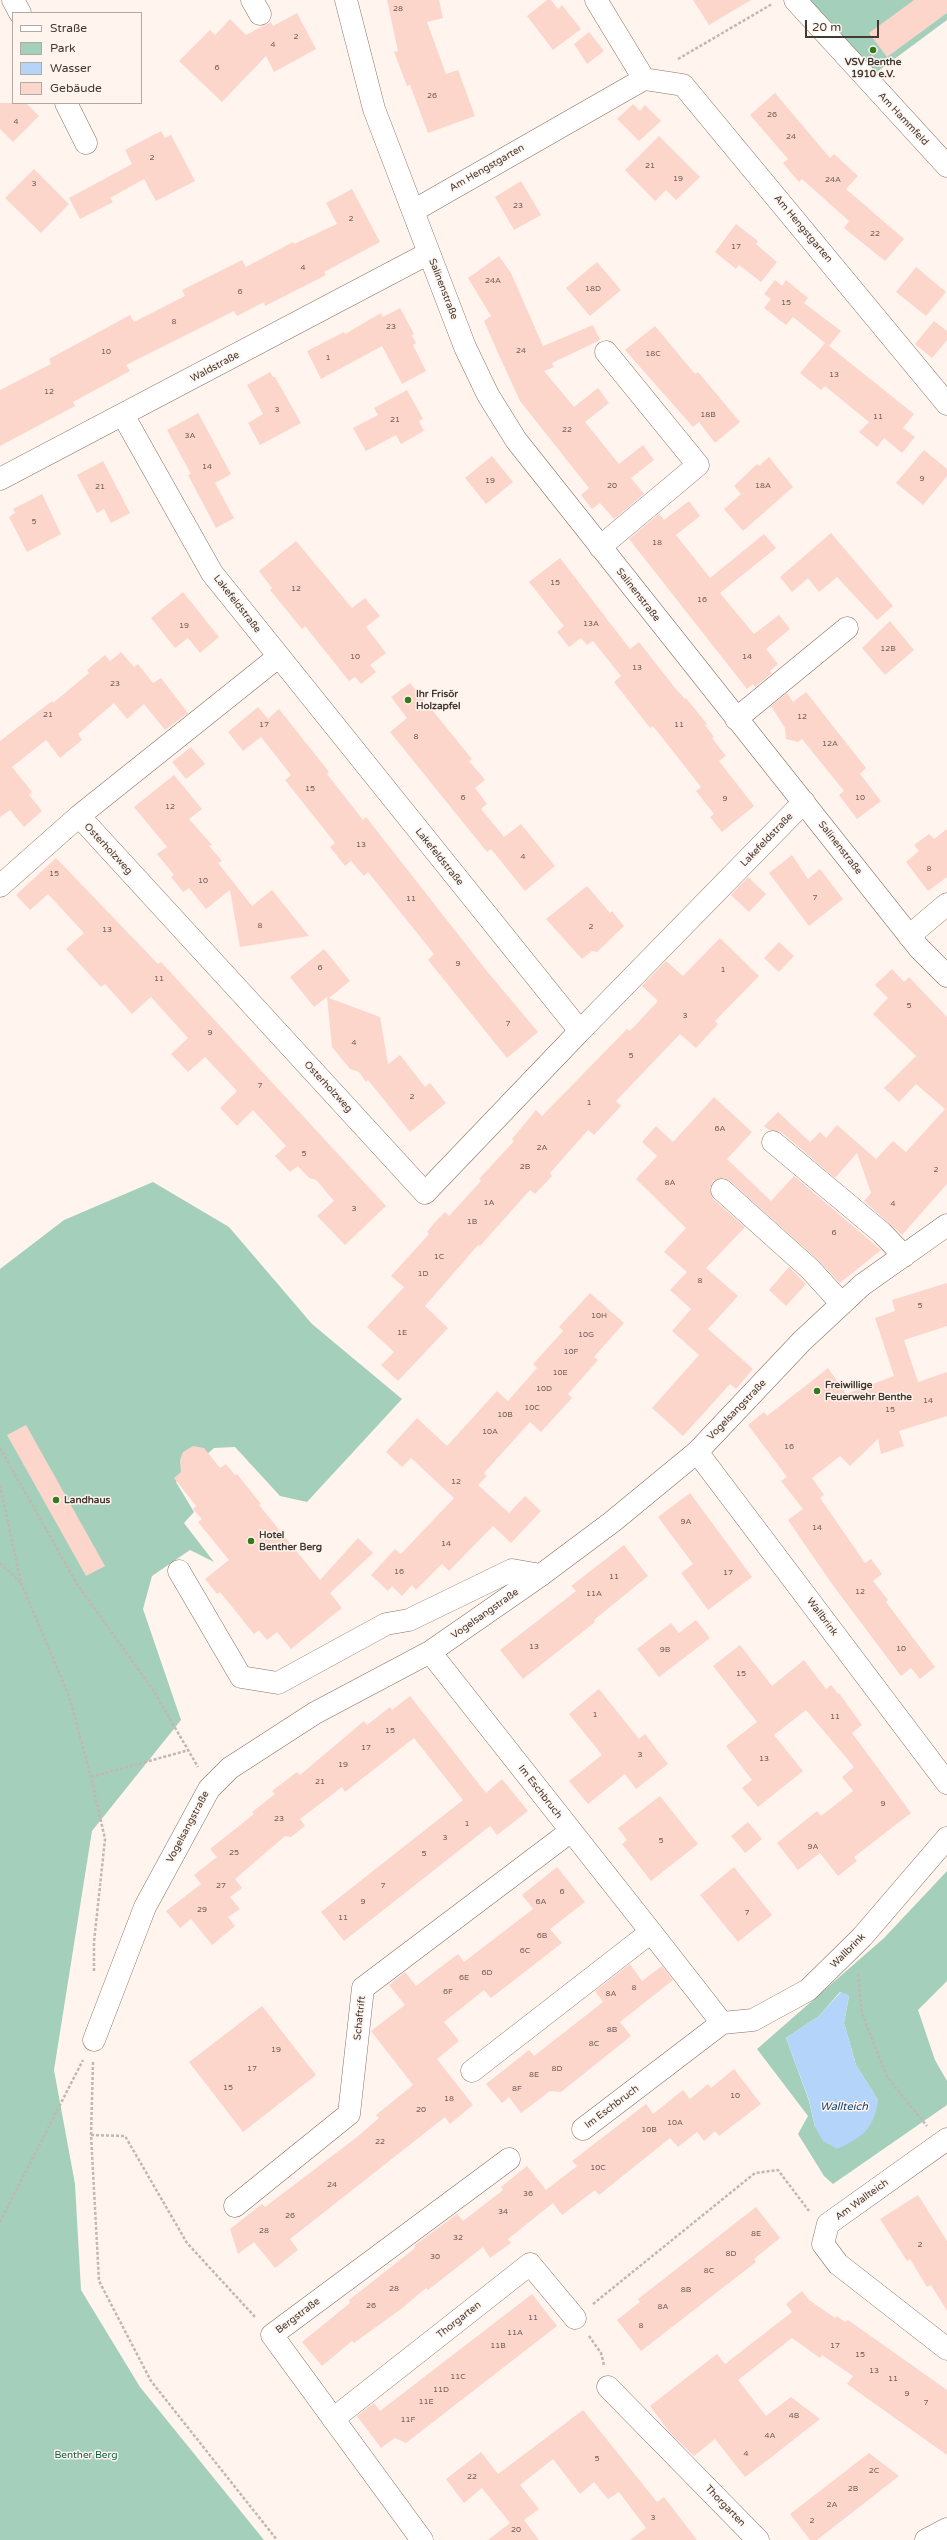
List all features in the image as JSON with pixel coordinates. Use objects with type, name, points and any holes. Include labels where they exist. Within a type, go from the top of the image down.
[{"type":"street","points":[[13,0],[19,12]]},
{"type":"street","name":"Salinenstraße","points":[[346,0],[374,109],[465,347],[488,395],[516,440],[600,547],[909,936],[947,976]]},
{"type":"street","points":[[596,0],[644,79]]},
{"type":"street","name":"Am Hammfeld","points":[[795,0],[947,166]]},
{"type":"street","name":"Am Hengstgarten","points":[[413,210],[644,79],[683,85],[947,404]]},
{"type":"street","points":[[66,104],[86,143]]},
{"type":"street","name":"Waldstraße","points":[[0,479],[429,254]]},
{"type":"street","points":[[600,547],[698,465],[606,352]]},
{"type":"street","name":"Lakefeldstraße","points":[[124,415],[200,554],[278,657],[580,1031],[804,802]]},
{"type":"street","points":[[736,719],[847,628]]},
{"type":"street","name":"Osterholzweg","points":[[0,886],[79,816],[278,657]]},
{"type":"street","name":"Osterholzweg","points":[[79,816],[425,1193],[580,1031]]},
{"type":"street","points":[[909,936],[947,904]]},
{"type":"street","points":[[773,1142],[882,1233],[904,1256]]},
{"type":"street","points":[[722,1190],[810,1269],[842,1304]]},
{"type":"street","name":"Vogelsangstraße","points":[[94,2040],[145,1907],[209,1789],[230,1768],[315,1713],[430,1652],[541,1575],[612,1522],[697,1452],[802,1342],[862,1286],[947,1225]]},
{"type":"street","name":"Wallbrink","points":[[697,1452],[947,1783]]},
{"type":"street","points":[[179,1571],[241,1677],[278,1683],[386,1624],[408,1620],[512,1570],[541,1575]]},
{"type":"street","name":"Im Eschbruch","points":[[430,1652],[722,2023],[583,2129]]},
{"type":"street","name":"Schaftrift","points":[[235,2206],[349,2114],[363,1988],[571,1831]]},
{"type":"street","name":"Wallbrink","points":[[722,2023],[753,2020],[808,1990],[855,1944],[947,1838]]},
{"type":"street","points":[[472,2071],[650,1932]]},
{"type":"street","name":"Am Wallteich","points":[[947,2138],[828,2224],[823,2244],[838,2264],[947,2349]]},
{"type":"street","name":"Bergstraße","points":[[422,2540],[272,2335],[509,2159]]},
{"type":"street","name":"Thorgarten","points":[[333,2419],[530,2264],[575,2318]]},
{"type":"street","name":"Thorgarten","points":[[608,2387],[758,2540]]},
{"type":"street","points":[[926,2540],[947,2529]]},
{"type":"path","points":[[644,79],[779,0]]},
{"type":"path","points":[[0,1448],[77,1584],[153,1690],[189,1750],[209,1789]]},
{"type":"path","points":[[0,1485],[21,1582],[69,1696],[91,1777],[104,1839],[94,1942],[94,1972]]},
{"type":"path","points":[[0,1563],[21,1582]]},
{"type":"path","points":[[91,1777],[189,1750]]},
{"type":"path","points":[[855,1944],[862,2014],[887,2077],[928,2127],[922,2132]]},
{"type":"path","points":[[94,2040],[91,2135],[99,2281],[151,2381],[276,2540]]},
{"type":"path","points":[[0,2222],[94,2040]]},
{"type":"path","points":[[91,2135],[125,2136],[187,2243],[272,2335]]},
{"type":"path","points":[[608,2387],[601,2353],[575,2318],[755,2173],[778,2170],[810,2212],[816,2208]]},
{"type":"green space","name":"VSV Benthe 1910 e.V.","points":[[795,0],[947,0],[947,20],[866,80]]},
{"type":"green space","name":"Benther Berg","points":[[153,1182],[229,1227],[312,1324],[402,1399],[307,1502],[280,1496],[235,1447],[214,1448],[176,1482],[194,1512],[184,1523],[214,1562],[190,1550],[152,1576],[143,1609],[181,1720],[92,1831],[54,2070],[75,2184],[81,2290],[140,2387],[264,2540],[0,2540],[0,1269],[64,1220]]},
{"type":"green space","points":[[947,1871],[947,1981],[918,2010],[935,2060],[947,2081],[947,2105],[833,2184],[824,2176],[798,2134],[808,2116],[757,2049],[884,1938]],"holes":[[[840,1992],[849,1996],[844,2023],[856,2065],[878,2100],[815,2127],[809,2101],[786,2038],[819,2016]]]},
{"type":"water","name":"Wallteich","points":[[841,1992],[849,1996],[844,2023],[856,2065],[878,2100],[874,2118],[866,2131],[854,2140],[837,2149],[823,2141],[815,2127],[809,2100],[786,2038],[819,2016]]},
{"type":"building","points":[[387,0],[439,0],[443,18],[427,22],[446,74],[458,70],[475,116],[428,133],[410,85],[407,86],[394,52],[398,51]]},
{"type":"building","points":[[547,0],[551,0],[558,9],[562,5],[581,29],[553,50],[527,16]]},
{"type":"building","points":[[693,0],[751,0],[709,25]]},
{"type":"building","points":[[914,0],[947,0],[947,13],[887,57],[869,33]]},
{"type":"building","points":[[297,13],[316,49],[274,72],[266,56],[222,102],[179,61],[210,30],[215,35],[230,19],[246,35],[271,22],[273,26]]},
{"type":"building","points":[[589,32],[604,51],[587,64],[574,44]]},
{"type":"building","points":[[775,93],[830,158],[834,154],[858,176],[846,189],[904,239],[885,261],[844,228],[849,221],[802,179],[799,182],[783,163],[788,159],[750,115]]},
{"type":"building","points":[[0,103],[27,104],[39,116],[13,142],[0,129]]},
{"type":"building","points":[[633,104],[640,111],[645,105],[661,121],[639,141],[617,119]]},
{"type":"building","points":[[161,131],[165,138],[171,135],[195,181],[156,201],[144,179],[110,198],[113,202],[80,219],[69,198],[132,164],[125,150]]},
{"type":"building","points":[[659,136],[700,177],[676,200],[666,190],[655,201],[625,170]]},
{"type":"building","points":[[34,169],[69,204],[41,233],[5,198]]},
{"type":"building","points":[[521,181],[541,215],[514,230],[495,197]]},
{"type":"building","points":[[352,189],[380,242],[324,272],[326,275],[265,306],[264,302],[237,316],[234,311],[126,365],[130,371],[73,402],[75,406],[0,446],[0,390],[51,364],[49,359],[130,315],[134,322],[185,296],[182,290],[242,260],[246,267],[293,242],[294,244],[337,224],[326,203]]},
{"type":"building","points":[[736,224],[758,241],[756,244],[777,262],[761,282],[739,265],[736,269],[715,252]]},
{"type":"building","points":[[499,256],[511,273],[543,346],[593,325],[600,340],[552,363],[554,367],[544,371],[574,407],[598,388],[609,403],[585,422],[619,464],[643,445],[654,460],[631,478],[644,494],[614,519],[600,503],[592,509],[581,495],[589,488],[520,401],[484,321],[491,316],[468,278]]},
{"type":"building","points":[[597,262],[621,290],[590,316],[566,288]]},
{"type":"building","points":[[916,267],[946,292],[926,316],[896,292]]},
{"type":"building","points":[[775,280],[782,286],[786,280],[808,298],[804,303],[841,331],[829,346],[914,414],[903,428],[915,437],[902,453],[884,438],[877,447],[859,432],[869,422],[825,386],[821,390],[800,373],[825,343],[793,317],[786,325],[764,308],[771,299],[764,294]]},
{"type":"building","points":[[400,308],[414,334],[412,335],[416,343],[413,345],[426,371],[402,384],[382,346],[321,379],[307,351],[344,332],[345,334],[381,313],[383,317]]},
{"type":"building","points":[[934,321],[947,331],[947,340],[932,358],[915,344]]},
{"type":"building","points":[[655,326],[695,374],[698,372],[740,422],[715,443],[699,422],[693,427],[625,350]]},
{"type":"building","points":[[270,372],[273,377],[275,377],[301,423],[260,445],[248,423],[263,414],[247,385]]},
{"type":"building","points":[[407,390],[423,419],[419,421],[424,431],[401,444],[396,435],[366,451],[353,428],[378,415],[374,408]]},
{"type":"building","points":[[198,413],[231,474],[215,483],[234,518],[216,528],[188,475],[191,474],[167,430]]},
{"type":"building","points":[[924,450],[947,469],[947,476],[923,505],[896,483]]},
{"type":"building","points":[[492,456],[513,482],[486,504],[465,478]]},
{"type":"building","points":[[769,457],[793,487],[743,531],[724,509],[741,494],[734,486],[757,464],[759,466]]},
{"type":"building","points":[[103,461],[130,513],[111,523],[104,509],[97,513],[77,475]]},
{"type":"building","points":[[42,494],[61,534],[27,552],[9,517],[15,513],[13,509]]},
{"type":"building","points":[[689,501],[700,516],[676,535],[710,578],[764,534],[776,548],[720,593],[754,634],[779,615],[790,629],[766,649],[778,664],[770,671],[772,673],[755,687],[753,684],[747,689],[629,539],[659,514],[664,520]]},
{"type":"building","points":[[831,533],[893,606],[877,620],[837,577],[819,592],[808,578],[792,592],[780,577]]},
{"type":"building","points":[[296,541],[352,608],[365,598],[380,616],[366,627],[386,653],[370,665],[376,672],[361,684],[355,677],[349,681],[305,626],[302,629],[270,590],[272,588],[259,571]]},
{"type":"building","points":[[560,558],[630,649],[639,642],[675,688],[685,699],[686,698],[707,724],[705,725],[714,737],[712,738],[726,756],[719,761],[754,806],[722,832],[710,817],[714,814],[696,791],[701,787],[653,726],[650,728],[614,682],[621,676],[593,641],[587,645],[581,638],[569,647],[557,632],[564,626],[529,582]]},
{"type":"building","points":[[183,592],[219,637],[200,653],[188,638],[175,648],[151,618]]},
{"type":"building","points":[[890,621],[914,650],[885,675],[862,648]]},
{"type":"building","points":[[121,652],[134,667],[138,664],[153,683],[161,678],[188,713],[165,730],[144,704],[127,719],[114,703],[78,734],[82,740],[60,758],[46,740],[12,767],[32,792],[29,795],[42,811],[24,827],[10,810],[0,817],[0,741],[52,701],[53,703],[89,673],[87,670],[105,655],[110,661]]},
{"type":"building","points":[[410,683],[472,759],[469,761],[485,780],[475,788],[487,804],[481,809],[504,837],[521,824],[555,866],[525,891],[491,849],[487,852],[390,732],[407,718],[391,697]]},
{"type":"building","points":[[806,692],[866,768],[860,774],[881,801],[857,819],[839,795],[844,791],[802,739],[798,742],[786,739],[785,728],[771,706],[787,693],[793,702]]},
{"type":"building","points":[[258,707],[268,719],[279,709],[329,772],[327,774],[363,820],[366,817],[486,970],[538,1032],[507,1058],[428,960],[434,954],[368,872],[364,876],[351,861],[345,866],[330,847],[335,843],[285,780],[291,775],[261,737],[243,751],[228,732]]},
{"type":"building","points":[[191,747],[205,764],[186,779],[172,762]]},
{"type":"building","points":[[174,775],[202,809],[189,819],[212,845],[209,846],[222,861],[218,863],[252,906],[272,890],[309,936],[240,947],[230,890],[206,909],[189,888],[183,892],[171,877],[174,875],[157,854],[167,847],[134,807]]},
{"type":"building","points":[[947,829],[947,877],[928,891],[906,862],[919,851],[914,845],[929,834],[934,839]]},
{"type":"building","points":[[792,855],[808,879],[820,869],[843,899],[809,926],[769,873]]},
{"type":"building","points":[[56,858],[158,964],[161,962],[386,1206],[345,1245],[317,1216],[334,1201],[316,1180],[309,1178],[298,1166],[290,1172],[275,1156],[286,1146],[253,1110],[237,1126],[220,1108],[237,1091],[205,1057],[188,1072],[171,1054],[188,1038],[151,997],[132,1014],[105,984],[101,987],[66,949],[84,933],[48,894],[30,910],[16,895]]},
{"type":"building","points":[[748,877],[766,894],[749,912],[731,895]]},
{"type":"building","points":[[587,886],[610,913],[612,911],[624,926],[597,952],[592,951],[582,959],[546,919]]},
{"type":"building","points":[[720,938],[759,976],[715,1021],[718,1024],[696,1048],[680,1034],[616,1101],[621,1106],[594,1135],[588,1130],[550,1173],[552,1176],[535,1194],[530,1190],[480,1246],[478,1245],[425,1306],[448,1328],[398,1381],[381,1365],[394,1352],[367,1327],[404,1287],[391,1276],[429,1234],[427,1232],[435,1222],[445,1212],[449,1216],[481,1181],[479,1179],[514,1141],[512,1139],[536,1110],[542,1116],[627,1029],[630,1031],[658,1001],[642,986],[666,961],[683,976]]},
{"type":"building","points":[[779,942],[794,956],[779,972],[764,958]]},
{"type":"building","points":[[324,949],[350,981],[329,998],[380,1017],[388,1064],[400,1055],[425,1087],[430,1083],[446,1103],[410,1132],[368,1080],[366,1082],[359,1072],[350,1069],[332,1047],[327,997],[314,1007],[290,977]]},
{"type":"building","points":[[892,969],[904,982],[909,977],[947,1017],[947,1184],[902,1235],[864,1201],[871,1193],[857,1153],[835,1178],[781,1132],[769,1130],[764,1126],[778,1112],[810,1142],[820,1132],[826,1138],[837,1125],[876,1159],[893,1141],[906,1152],[945,1109],[916,1084],[899,1102],[884,1088],[916,1056],[873,1014],[888,998],[875,985]]},
{"type":"building","points":[[714,1097],[752,1132],[727,1159],[771,1201],[794,1176],[881,1250],[840,1283],[818,1260],[730,1181],[724,1178],[713,1181],[710,1188],[713,1199],[745,1227],[706,1268],[738,1296],[708,1329],[753,1369],[736,1389],[730,1384],[683,1436],[652,1408],[699,1355],[672,1331],[691,1309],[670,1290],[687,1272],[664,1252],[686,1228],[636,1179],[657,1156],[642,1142],[656,1126],[673,1142]]},
{"type":"building","points":[[789,1267],[806,1284],[786,1306],[769,1290]]},
{"type":"building","points":[[947,1283],[947,1326],[904,1340],[918,1382],[947,1372],[947,1416],[899,1431],[904,1446],[881,1454],[878,1439],[850,1466],[840,1456],[812,1478],[824,1495],[820,1498],[865,1563],[871,1559],[882,1574],[873,1581],[888,1600],[886,1602],[935,1667],[920,1679],[911,1668],[901,1676],[832,1584],[788,1520],[803,1509],[781,1481],[787,1477],[748,1425],[764,1412],[767,1416],[828,1368],[846,1394],[894,1376],[875,1318],[895,1311],[892,1300]]},
{"type":"building","points":[[590,1293],[624,1323],[594,1357],[598,1360],[568,1394],[572,1398],[541,1432],[530,1422],[484,1473],[487,1476],[478,1485],[509,1513],[525,1496],[541,1511],[511,1543],[493,1526],[449,1571],[442,1564],[416,1590],[412,1585],[402,1596],[392,1586],[388,1591],[371,1575],[395,1549],[401,1554],[454,1498],[411,1458],[402,1467],[386,1452],[417,1418],[447,1446],[497,1391],[508,1401],[537,1368],[533,1364],[563,1331],[559,1327]]},
{"type":"building","name":"Landhaus","points":[[26,1425],[105,1566],[86,1576],[7,1435]]},
{"type":"building","name":"Hotel Benther Berg","points":[[193,1446],[204,1448],[220,1468],[226,1464],[235,1475],[237,1474],[261,1504],[259,1505],[320,1580],[358,1538],[373,1553],[330,1593],[342,1608],[291,1649],[277,1632],[267,1640],[259,1630],[254,1634],[220,1592],[217,1594],[205,1579],[229,1560],[198,1522],[202,1519],[193,1509],[196,1506],[174,1478],[181,1472],[180,1460],[183,1452]]},
{"type":"building","points":[[690,1493],[752,1577],[708,1610],[681,1573],[693,1564],[658,1517]]},
{"type":"building","points":[[624,1545],[648,1576],[594,1620],[595,1622],[523,1679],[500,1650],[576,1591],[571,1586]]},
{"type":"building","points":[[696,1620],[710,1638],[659,1677],[637,1649],[671,1623],[679,1633]]},
{"type":"building","points":[[740,1645],[772,1686],[804,1660],[826,1689],[831,1685],[838,1694],[839,1693],[862,1725],[852,1733],[911,1813],[854,1857],[857,1861],[838,1876],[820,1853],[798,1870],[777,1843],[817,1811],[821,1816],[853,1791],[842,1777],[854,1767],[806,1710],[774,1735],[803,1771],[758,1807],[742,1788],[752,1780],[726,1746],[757,1722],[713,1666]]},
{"type":"building","points":[[599,1689],[639,1739],[645,1734],[668,1764],[636,1789],[625,1774],[588,1804],[569,1781],[602,1755],[569,1714]]},
{"type":"building","points":[[410,1696],[486,1793],[502,1779],[528,1811],[497,1835],[490,1826],[344,1941],[321,1912],[463,1800],[414,1738],[345,1792],[342,1787],[300,1819],[305,1826],[291,1837],[285,1836],[235,1879],[242,1888],[230,1897],[240,1909],[228,1917],[235,1926],[212,1945],[191,1919],[180,1928],[166,1911],[201,1884],[194,1875],[217,1857],[210,1849],[254,1814],[252,1812],[275,1794],[272,1791],[297,1772],[300,1775],[364,1721],[367,1725],[390,1707],[392,1710]]},
{"type":"building","points":[[660,1796],[698,1844],[651,1881],[622,1844],[627,1840],[618,1828]]},
{"type":"building","points":[[748,1822],[762,1839],[745,1853],[731,1836]]},
{"type":"building","points":[[557,1867],[585,1902],[550,1929],[562,1943],[491,1998],[484,1990],[444,2022],[459,2041],[437,2059],[473,2105],[450,2124],[445,2117],[290,2239],[298,2250],[275,2268],[254,2242],[238,2254],[230,2229],[262,2204],[265,2207],[357,2137],[379,2118],[376,2115],[413,2085],[371,2031],[405,2005],[389,1985],[405,1972],[416,1986],[458,1954],[464,1962],[533,1909],[522,1895]]},
{"type":"building","points":[[734,1867],[772,1915],[738,1942],[700,1895]]},
{"type":"building","points":[[630,1964],[642,1981],[662,1966],[673,1980],[620,2022],[631,2036],[561,2092],[550,2091],[521,2113],[509,2097],[502,2103],[486,2084],[529,2050],[534,2056],[603,2002],[595,1991]]},
{"type":"building","points":[[262,2006],[316,2075],[243,2132],[189,2062]]},
{"type":"building","points":[[734,2069],[761,2104],[719,2136],[715,2131],[704,2141],[697,2132],[678,2147],[670,2138],[599,2195],[595,2190],[562,2215],[553,2203],[508,2239],[511,2243],[490,2258],[483,2247],[428,2290],[426,2288],[401,2309],[354,2343],[352,2341],[322,2366],[302,2342],[350,2303],[349,2300],[414,2249],[415,2245],[457,2214],[463,2221],[503,2190],[501,2187],[527,2166],[546,2190],[577,2166],[572,2161],[646,2104],[653,2114],[683,2090],[690,2099],[708,2084],[711,2088]]},
{"type":"building","points":[[918,2195],[947,2241],[947,2311],[931,2285],[927,2287],[910,2259],[907,2261],[880,2219]]},
{"type":"building","points":[[756,2207],[780,2238],[754,2259],[756,2262],[641,2351],[617,2320],[640,2302],[638,2299]]},
{"type":"building","points":[[802,2291],[809,2300],[835,2318],[837,2316],[845,2322],[848,2320],[947,2390],[947,2455],[847,2384],[853,2376],[822,2355],[820,2358],[792,2338],[738,2380],[766,2416],[791,2397],[820,2419],[769,2459],[745,2477],[715,2439],[694,2456],[670,2433],[650,2406],[717,2354],[725,2364],[792,2312],[786,2304]]},
{"type":"building","points":[[532,2294],[557,2326],[406,2443],[395,2438],[381,2448],[357,2416],[374,2403],[380,2411]]},
{"type":"building","points":[[583,2410],[657,2502],[664,2497],[697,2540],[630,2540],[646,2528],[619,2492],[608,2499],[594,2482],[580,2494],[553,2459],[520,2485],[539,2509],[524,2520],[539,2540],[488,2540],[510,2523],[482,2488],[464,2503],[446,2479],[481,2452],[498,2474]]},
{"type":"building","points":[[869,2453],[899,2476],[817,2540],[810,2540],[790,2514]]},
{"type":"place","name":"VSV Benthe 1910 e.V.","points":[[873,50]]},
{"type":"place","name":"Ihr Frisör Holzapfel","points":[[408,700]]},
{"type":"place","name":"Freiwillige Feuerwehr Benthe","points":[[817,1391]]},
{"type":"place","name":"Landhaus","points":[[56,1500]]},
{"type":"place","name":"Hotel Benther Berg","points":[[251,1541]]}]
